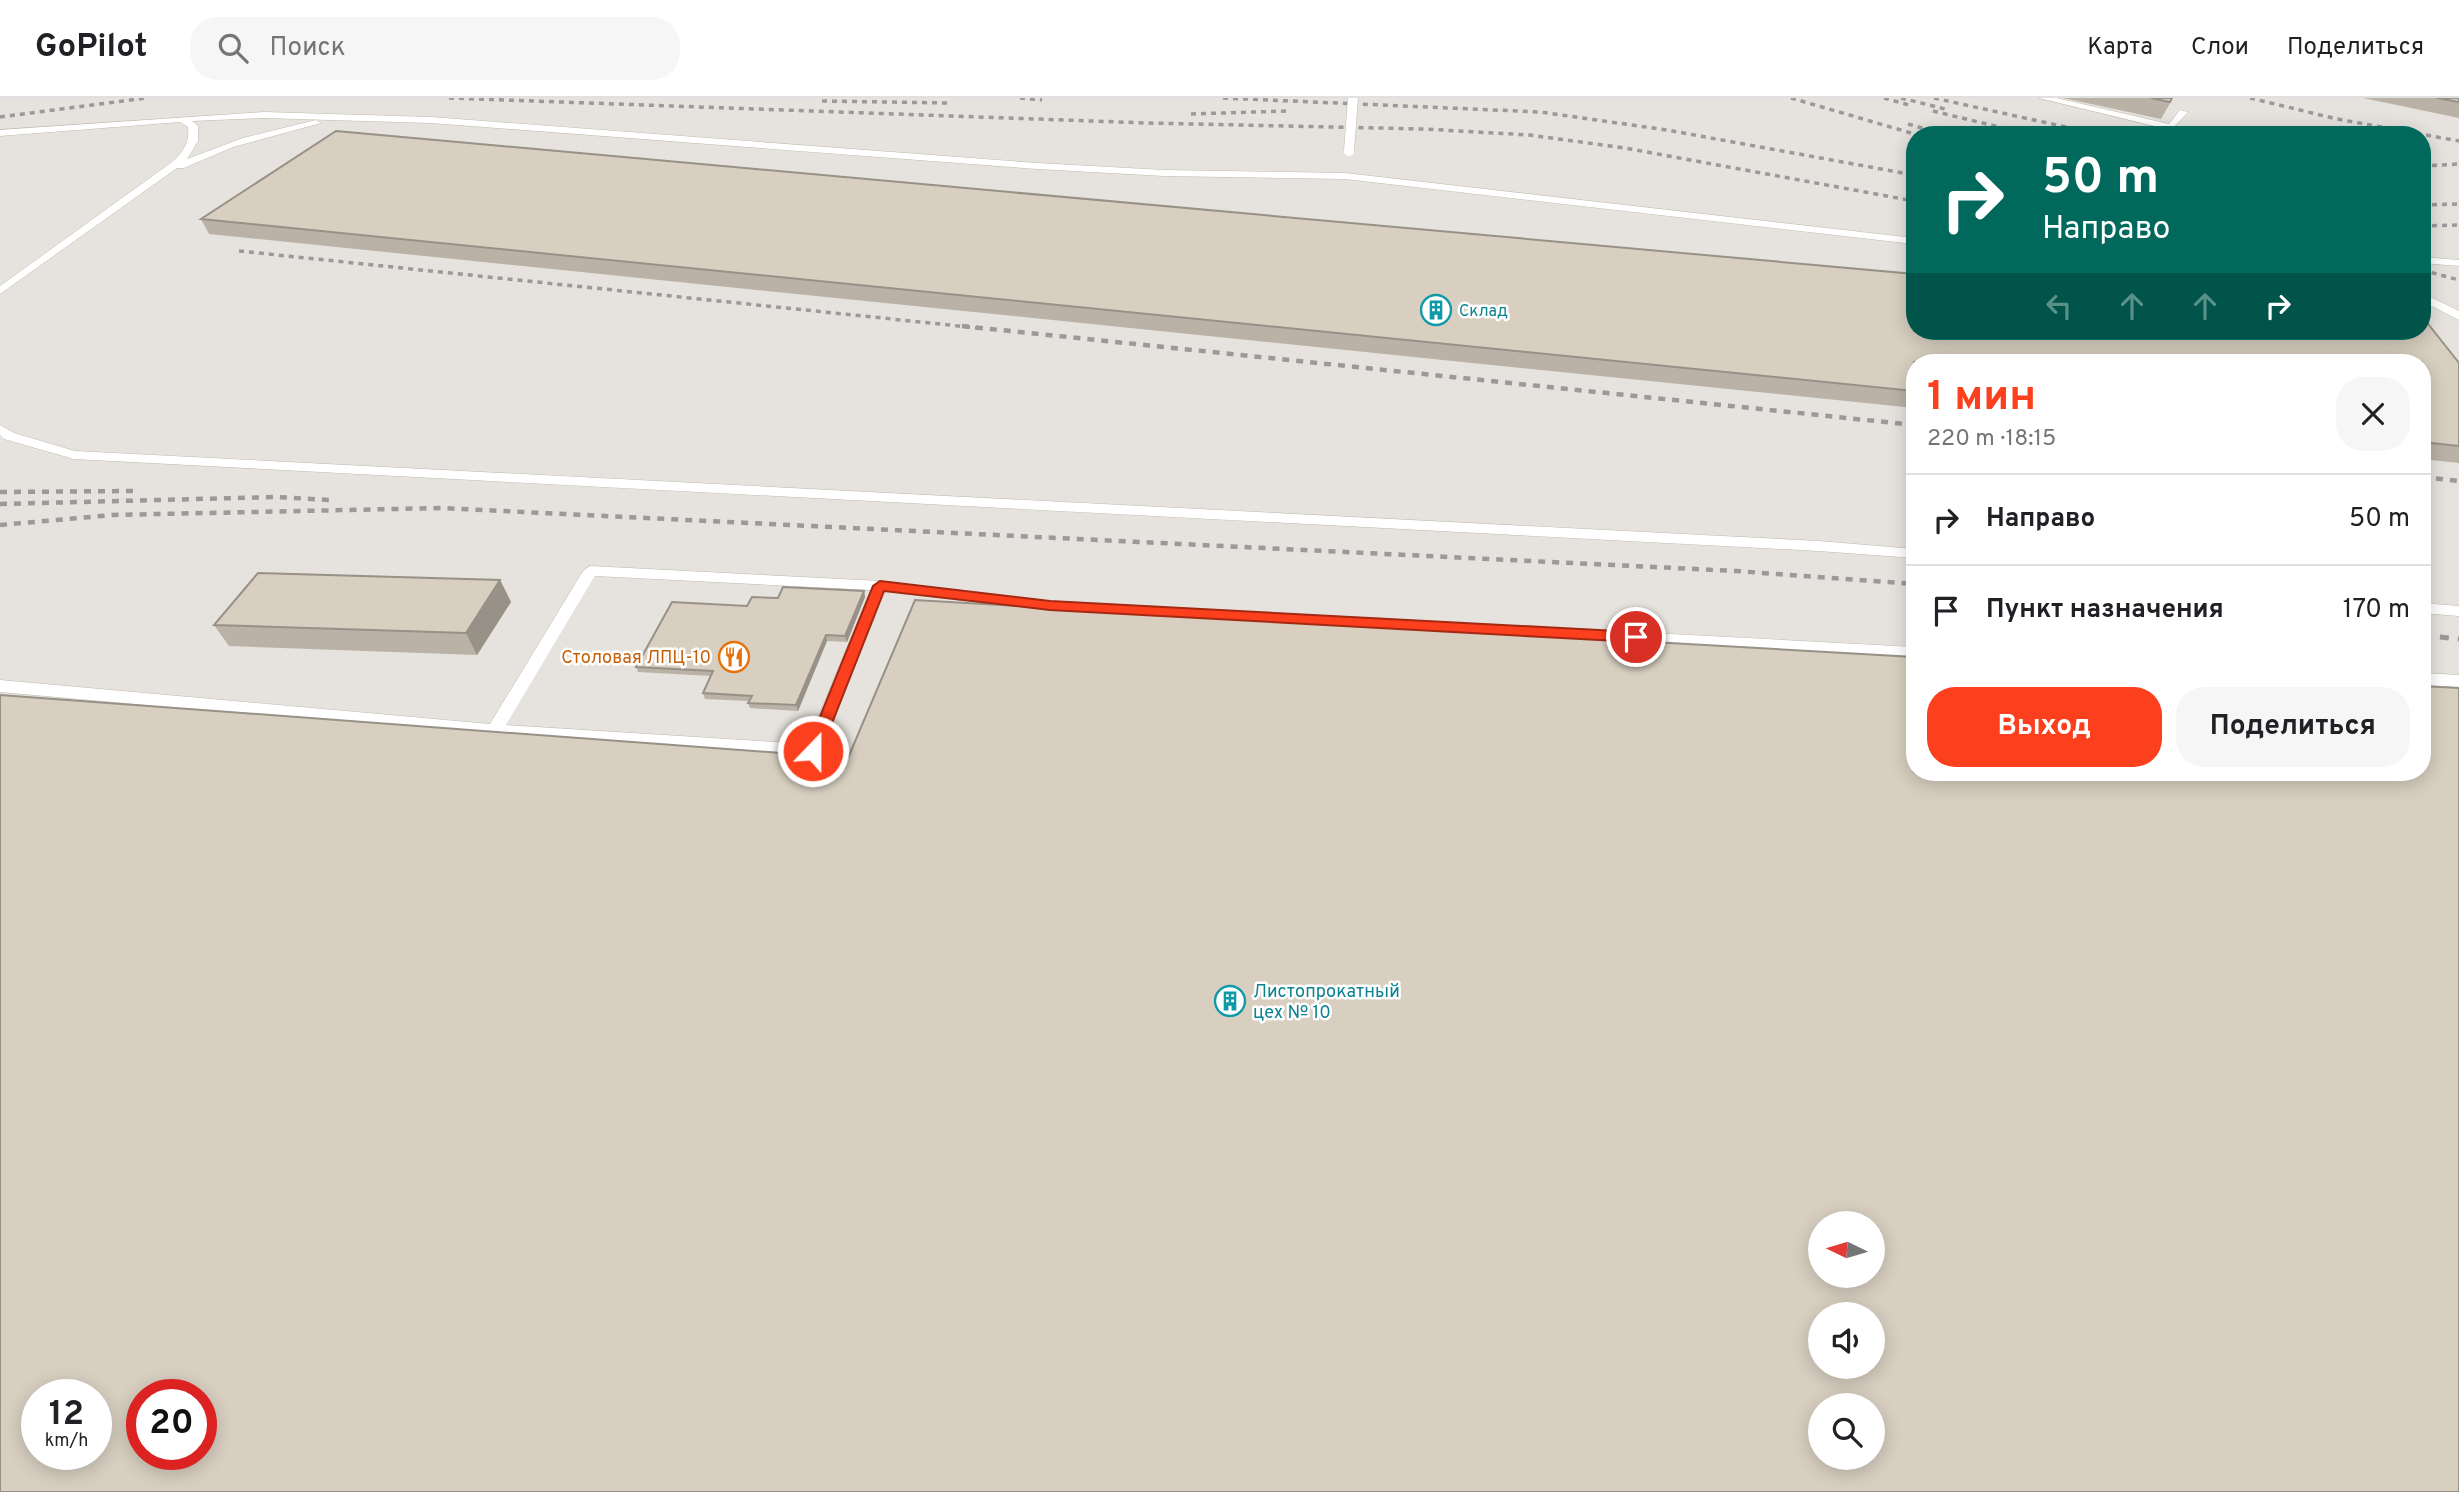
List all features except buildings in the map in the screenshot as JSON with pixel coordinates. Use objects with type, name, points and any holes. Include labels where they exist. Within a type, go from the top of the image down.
[{"type":"lane","points":[[1345,176],[1353,98]]},
{"type":"lane","points":[[2044,98],[2167,126]]},
{"type":"lane","points":[[2172,126],[2183,112]]},
{"type":"lane","points":[[164,174],[201,155],[258,136],[360,116]]},
{"type":"lane","points":[[0,133],[182,118],[360,116],[596,131],[1037,166],[1178,173],[1345,176],[1906,240]]},
{"type":"lane","points":[[0,291],[164,174],[189,153],[195,137],[193,126],[182,118]]},
{"type":"lane","points":[[2431,261],[2459,263]]},
{"type":"lane","points":[[2431,301],[2459,316]]},
{"type":"lane","points":[[3,435],[74,455],[1819,546],[1906,553]]},
{"type":"lane","points":[[495,730],[590,571],[880,586],[1050,606],[1906,652]]},
{"type":"lane","points":[[0,686],[495,730],[813,751],[880,586]]},
{"type":"lane","points":[[2431,608],[2459,611]]},
{"type":"lane","points":[[2431,679],[2459,681]]},
{"type":"shaded area","name":"Листопрокатный цех № 10","points":[[0,98],[2459,98],[2459,1492],[0,1492]]},
{"type":"railway","points":[[0,117],[146,98]]},
{"type":"railway","points":[[449,98],[1147,123],[1424,129],[1529,135],[1625,148],[1906,200]]},
{"type":"railway","points":[[1020,98],[1042,100]]},
{"type":"railway","points":[[1223,98],[1540,112],[1667,130],[1906,174]]},
{"type":"railway","points":[[1791,98],[1906,132]]},
{"type":"railway","points":[[1884,98],[1909,105]]},
{"type":"railway","points":[[1901,98],[1945,109]]},
{"type":"railway","points":[[1934,98],[2061,126]]},
{"type":"railway","points":[[2250,98],[2376,126]]},
{"type":"railway","points":[[822,101],[948,103]]},
{"type":"railway","points":[[1191,114],[1286,111]]},
{"type":"railway","points":[[1933,111],[1995,126]]},
{"type":"railway","points":[[1908,124],[1915,126]]},
{"type":"railway","points":[[2431,136],[2459,141]]},
{"type":"railway","points":[[2431,166],[2459,164]]},
{"type":"railway","points":[[2431,205],[2459,204]]},
{"type":"railway","points":[[2431,226],[2459,225]]},
{"type":"railway","points":[[239,251],[978,328]]},
{"type":"railway","points":[[2431,272],[2459,280]]},
{"type":"railway","points":[[962,326],[1906,424]]},
{"type":"railway","points":[[2431,478],[2459,481]]},
{"type":"railway","points":[[0,492],[134,491]]},
{"type":"railway","points":[[0,504],[277,497],[329,500]]},
{"type":"railway","points":[[0,525],[112,515],[441,508],[1736,571],[1906,583]]},
{"type":"railway","points":[[2431,636],[2459,639]]},
{"type":"place","name":"Склад","points":[[1436,310]]},
{"type":"place","name":"Столовая ЛПЦ-10","points":[[734,657]]},
{"type":"place","name":"Листопрокатный цех № 10","points":[[1230,1001]]},
{"type":"route","points":[[813,751],[880,586],[1050,606],[1636,637]]}]
